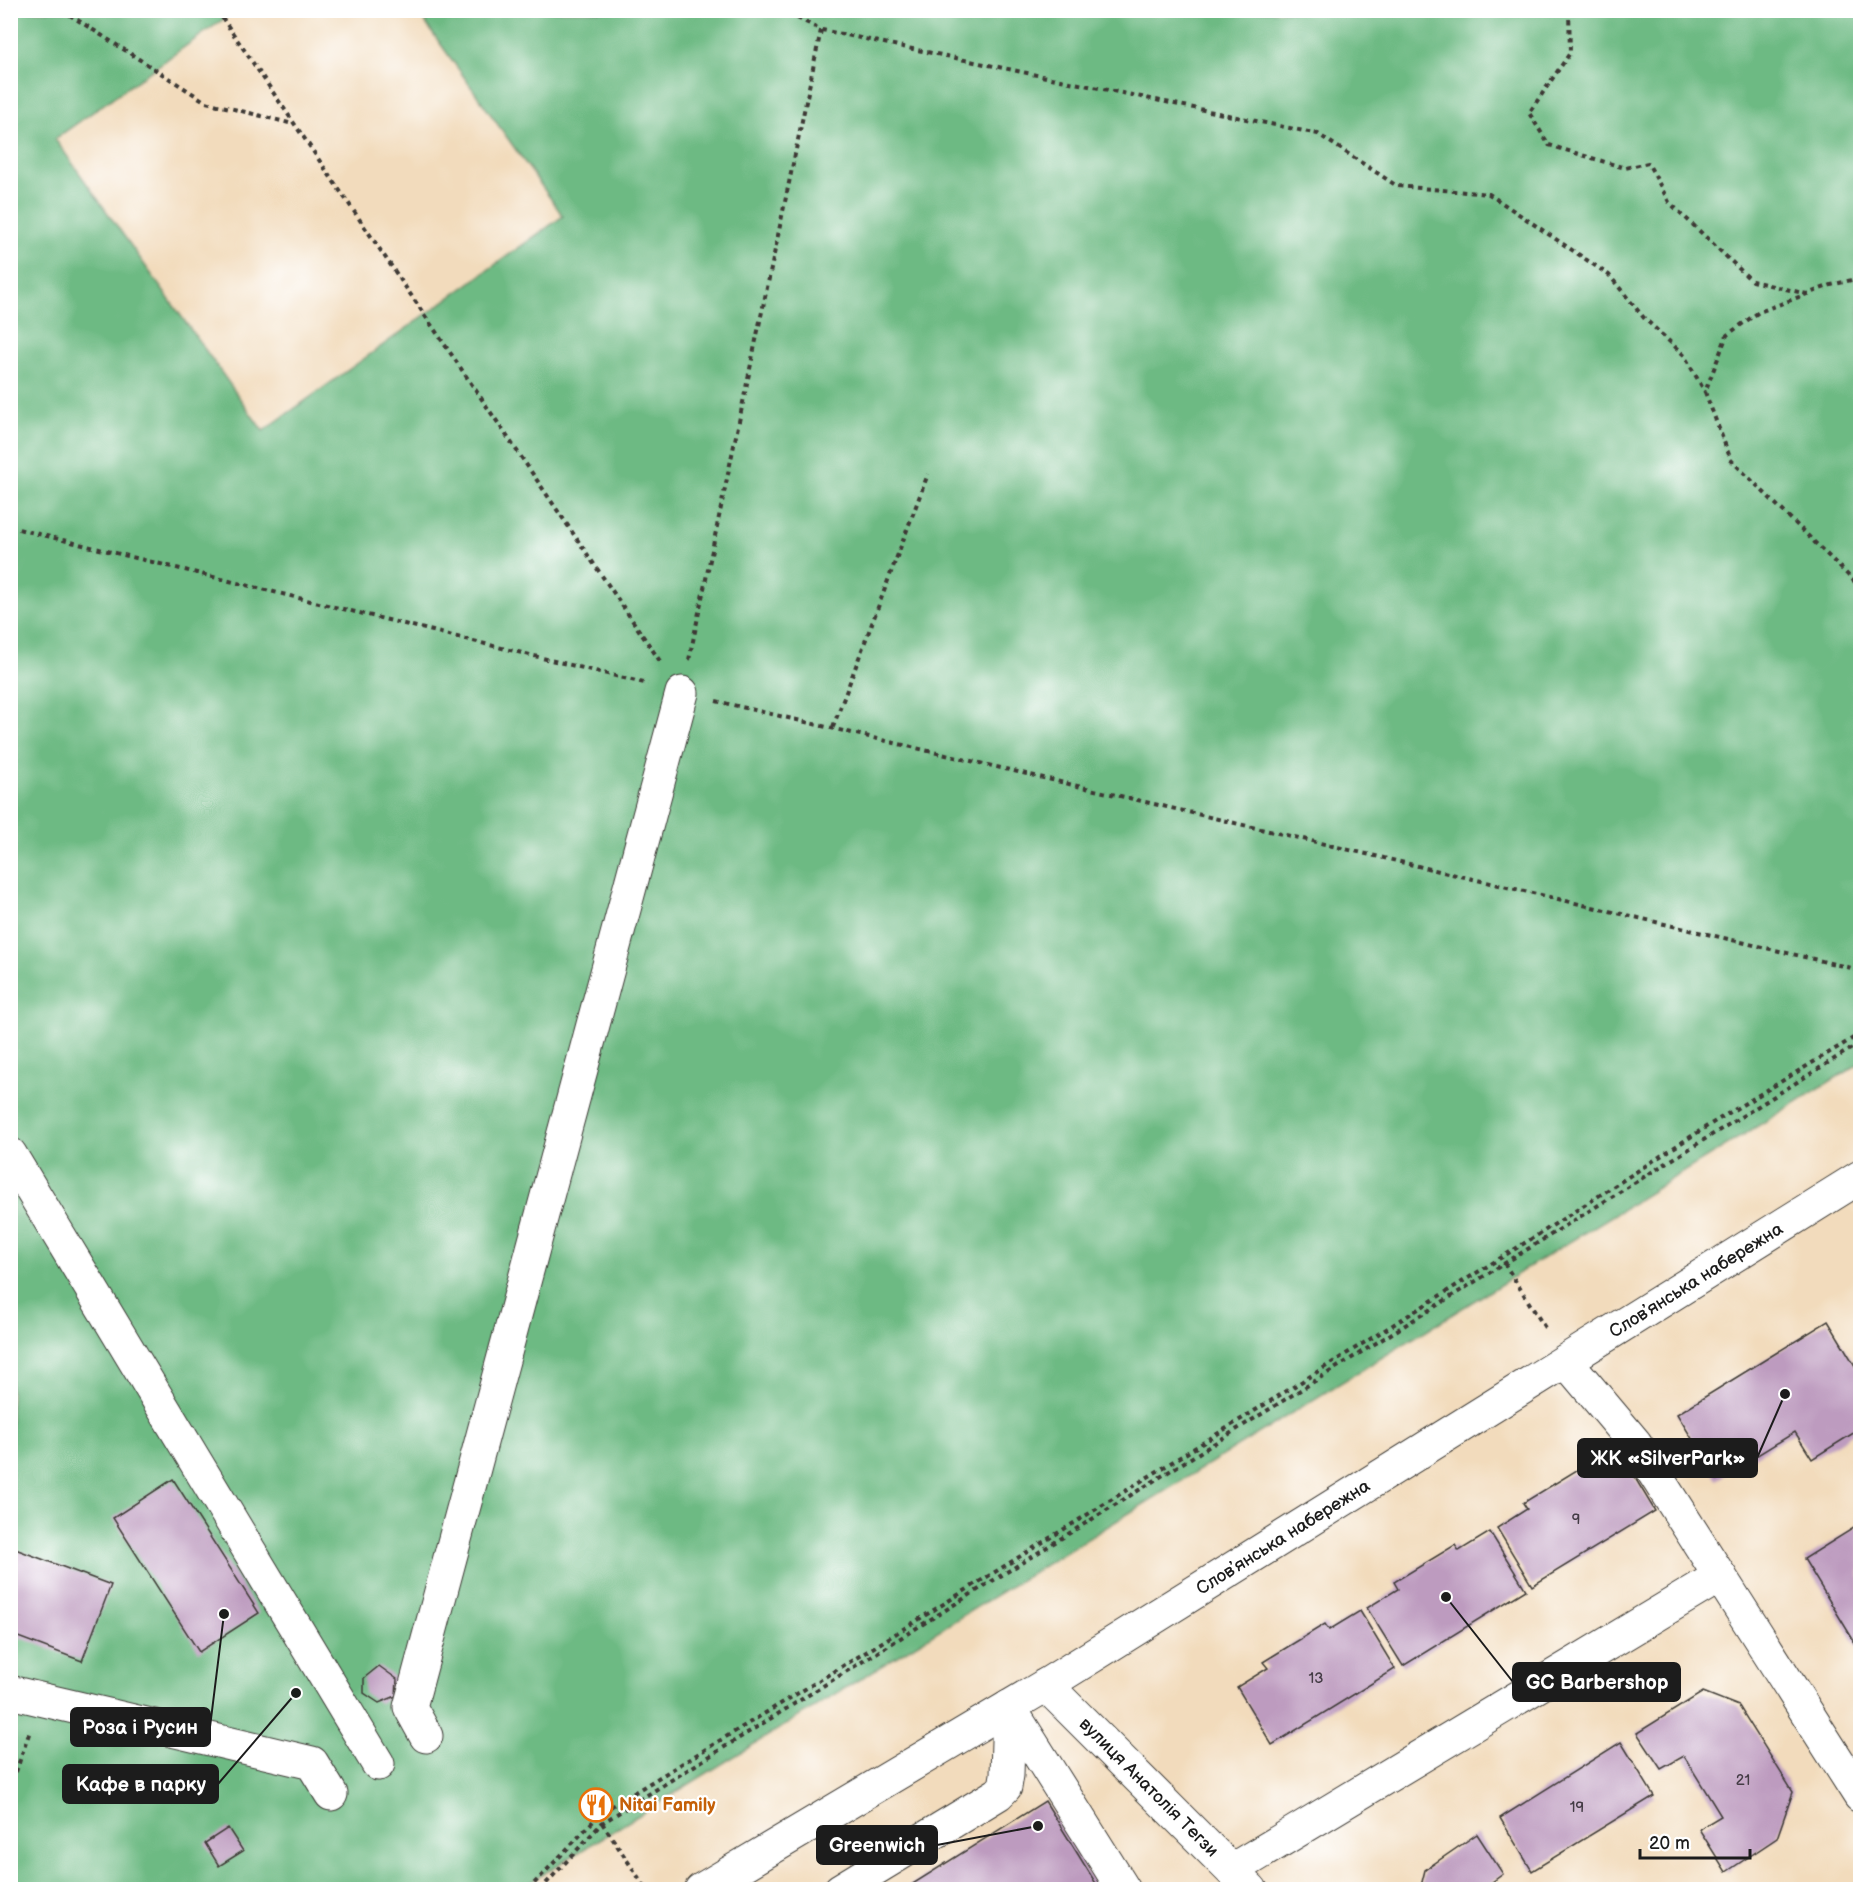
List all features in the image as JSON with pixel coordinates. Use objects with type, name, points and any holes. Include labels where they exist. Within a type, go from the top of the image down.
[{"type":"street","points":[[426,1736],[410,1707],[682,693]]},
{"type":"street","points":[[10,1154],[378,1764]]},
{"type":"street","name":"Словʼянська набережна","points":[[701,1890],[1046,1685],[1860,1178]]},
{"type":"street","points":[[1566,1361],[1635,1443],[1860,1796]]},
{"type":"street","points":[[1241,1880],[1720,1576]]},
{"type":"street","name":"вулиця Анатолія Тегзи","points":[[1046,1685],[1241,1880]]},
{"type":"street","points":[[26,1696],[312,1763],[331,1794]]},
{"type":"street","points":[[840,1890],[998,1794],[1005,1787],[1009,1707]]},
{"type":"street","points":[[1009,1707],[1124,1890]]},
{"type":"path","points":[[62,10],[206,102],[294,124]]},
{"type":"path","points":[[217,10],[682,693]]},
{"type":"path","points":[[782,10],[822,30],[1318,134],[1397,186],[1489,194],[1610,275],[1644,318],[1684,355],[1705,392],[1731,460],[1860,587]]},
{"type":"path","points":[[1569,10],[1570,52],[1529,113],[1550,145],[1625,168],[1647,163],[1669,202],[1752,281],[1807,294]]},
{"type":"path","points":[[682,693],[822,30]]},
{"type":"path","points":[[1705,392],[1727,335],[1760,312],[1831,285],[1860,278]]},
{"type":"path","points":[[832,727],[928,474]]},
{"type":"path","points":[[10,527],[682,693],[1860,970]]},
{"type":"path","points":[[528,1890],[602,1812],[872,1649],[1544,1231],[1709,1125],[1860,1034]]},
{"type":"path","points":[[540,1890],[602,1823],[1860,1043]]},
{"type":"path","points":[[1504,1263],[1566,1361]]},
{"type":"path","points":[[10,1789],[26,1696]]},
{"type":"path","points":[[602,1823],[646,1890]]},
{"type":"green space","points":[[11,11],[235,11],[55,139],[263,431],[563,216],[417,11],[1860,11],[1860,1063],[519,1889],[11,1890]]},
{"type":"building","points":[[1828,1321],[1860,1374],[1860,1429],[1812,1459],[1795,1432],[1717,1480],[1677,1414]]},
{"type":"building","points":[[1620,1453],[1655,1511],[1532,1586],[1497,1528],[1527,1509],[1523,1503],[1585,1465],[1589,1471]]},
{"type":"building","points":[[173,1479],[259,1613],[199,1652],[113,1518]]},
{"type":"building","points":[[1860,1524],[1860,1651],[1804,1559]]},
{"type":"building","points":[[1490,1532],[1526,1590],[1403,1666],[1367,1608],[1398,1589],[1394,1582],[1455,1545],[1459,1551]]},
{"type":"building","points":[[10,1547],[111,1585],[82,1661],[10,1634]]},
{"type":"building","points":[[1360,1611],[1395,1669],[1272,1745],[1237,1687],[1268,1668],[1263,1662],[1325,1624],[1329,1630]]},
{"type":"building","points":[[379,1666],[397,1679],[396,1696],[379,1703],[364,1693],[364,1678]]},
{"type":"building","points":[[1703,1692],[1739,1706],[1793,1792],[1777,1838],[1726,1872],[1699,1829],[1721,1816],[1684,1756],[1661,1769],[1637,1733]]},
{"type":"building","points":[[1621,1742],[1654,1796],[1532,1871],[1500,1818]]},
{"type":"building","points":[[1045,1801],[1100,1890],[903,1890]]},
{"type":"building","points":[[228,1828],[243,1851],[219,1866],[205,1843]]},
{"type":"building","points":[[1477,1834],[1503,1874],[1488,1885],[1490,1890],[1420,1890],[1425,1870]]},
{"type":"place","name":"ЖК «SilverPark»","points":[[1785,1394]]},
{"type":"place","name":"GC Barbershop","points":[[1446,1597]]},
{"type":"place","name":"Роза і Русин","points":[[224,1614]]},
{"type":"place","name":"Кафе в парку","points":[[296,1693]]},
{"type":"place","name":"Nitai Family","points":[[596,1805]]},
{"type":"place","name":"Greenwich","points":[[1038,1826]]}]
